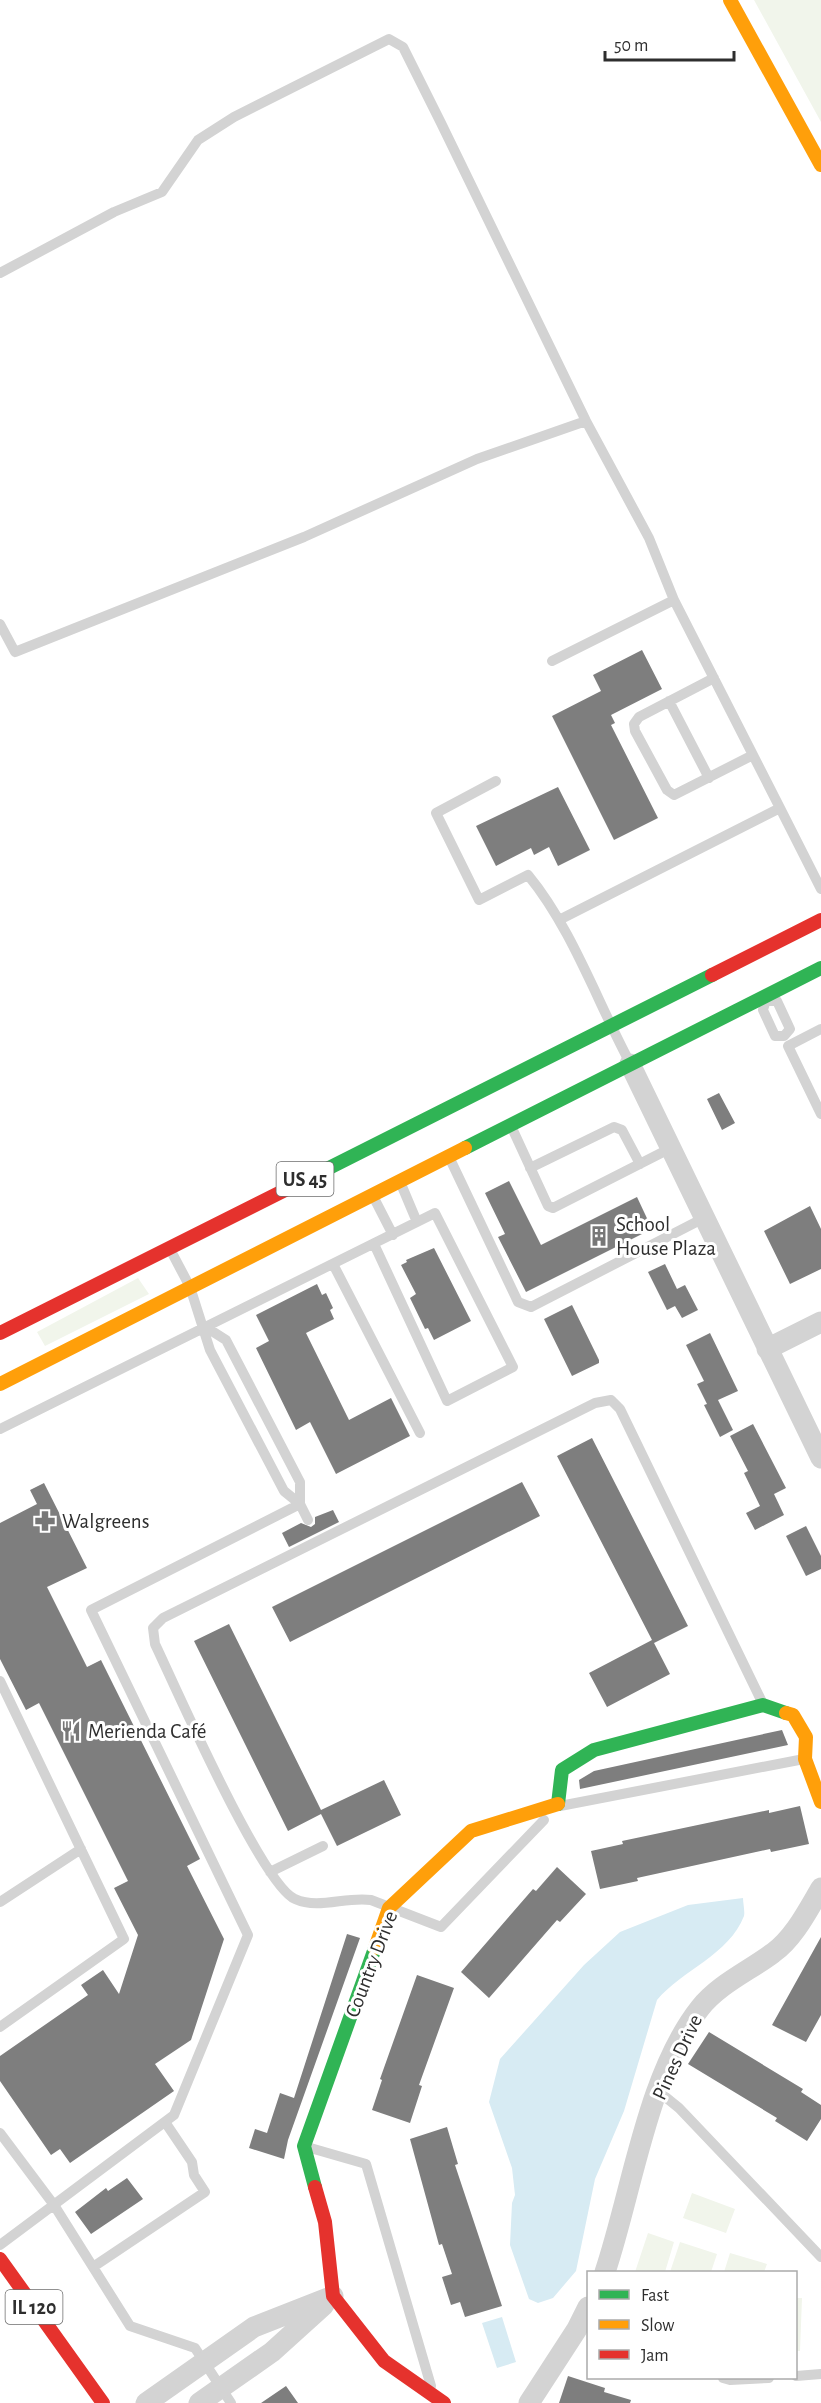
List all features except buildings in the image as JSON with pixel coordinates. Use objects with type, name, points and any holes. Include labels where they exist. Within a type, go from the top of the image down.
[{"type":"main road","points":[[730,0],[821,165]]},
{"type":"main road","name":"US 45","points":[[0,1333],[821,920]]},
{"type":"main road","name":"US 45","points":[[0,1384],[630,1064],[764,999],[821,968]]},
{"type":"main road","points":[[558,1806],[562,1770],[594,1750],[763,1705],[793,1715],[806,1737],[805,1759],[821,1802]]},
{"type":"main road","name":"Country Drive","points":[[304,2146],[389,1908],[471,1831],[558,1806]]},
{"type":"main road","points":[[304,2146],[325,2222],[333,2296],[384,2361],[439,2399]]},
{"type":"main road","name":"IL 120","points":[[0,2259],[103,2403]]},
{"type":"street","points":[[630,1064],[821,1458]]},
{"type":"street","points":[[767,1349],[821,1322]]},
{"type":"street","name":"Pines Drive","points":[[605,2271],[658,2091],[679,2042],[700,2007],[730,1980],[775,1952],[802,1920],[821,1888]]},
{"type":"street","points":[[147,2403],[254,2327],[333,2296]]},
{"type":"street","points":[[199,2403],[227,2395],[333,2296]]},
{"type":"street","points":[[529,2403],[583,2331],[587,2312]]},
{"type":"lane","points":[[0,273],[114,212],[162,192],[198,140],[234,117],[389,39],[403,47],[586,421],[649,538],[674,600],[821,889]]},
{"type":"lane","points":[[0,624],[15,652],[304,537],[477,459],[586,421]]},
{"type":"lane","points":[[552,661],[674,600]]},
{"type":"lane","points":[[714,678],[639,717],[634,724],[635,731],[667,790],[674,795],[753,755]]},
{"type":"lane","points":[[669,701],[709,778]]},
{"type":"lane","points":[[496,781],[436,813],[478,900],[528,874],[559,920],[630,1064]]},
{"type":"lane","points":[[559,920],[780,808]]},
{"type":"lane","points":[[786,1041],[790,1029],[777,1002],[764,999],[763,1010],[775,1036],[786,1041],[821,1114]]},
{"type":"lane","points":[[786,1041],[821,1029]]},
{"type":"lane","points":[[510,1125],[548,1206],[552,1208],[671,1148]]},
{"type":"lane","points":[[531,1168],[614,1127],[622,1130],[640,1164]]},
{"type":"lane","points":[[449,1156],[518,1302],[531,1307],[704,1218]]},
{"type":"lane","points":[[400,1181],[417,1222]]},
{"type":"lane","points":[[372,1195],[393,1235]]},
{"type":"lane","points":[[0,1429],[435,1213],[513,1367],[447,1401],[374,1244]]},
{"type":"lane","points":[[169,1248],[190,1287],[210,1350],[284,1491],[300,1504],[308,1520]]},
{"type":"lane","points":[[333,1264],[420,1433]]},
{"type":"lane","points":[[204,1326],[226,1340],[300,1482],[300,1504]]},
{"type":"lane","points":[[763,1705],[620,1409],[611,1400],[595,1403],[317,1537],[163,1617],[153,1628],[155,1644],[226,1791],[270,1872],[282,1890],[294,1899],[313,1904],[359,1898],[371,1900],[441,1927],[558,1806],[805,1759]]},
{"type":"lane","points":[[250,1426],[266,1418]]},
{"type":"lane","points":[[0,2245],[174,2115],[248,1935],[91,1610],[300,1504]]},
{"type":"lane","points":[[0,1681],[124,1939],[0,2027]]},
{"type":"lane","points":[[270,1872],[323,1846]]},
{"type":"lane","points":[[0,1902],[81,1850]]},
{"type":"lane","points":[[658,2091],[679,2108],[821,2257]]},
{"type":"lane","points":[[93,2267],[205,2192],[194,2175],[192,2162],[165,2122]]},
{"type":"lane","points":[[0,2133],[54,2205],[130,2326],[195,2348],[227,2395]]},
{"type":"lane","points":[[304,2146],[366,2164],[439,2399]]},
{"type":"lane","points":[[797,2376],[821,2374]]},
{"type":"lane","points":[[726,2379],[750,2379]]},
{"type":"shaded area","points":[[754,0],[821,0],[821,122]]},
{"type":"shaded area","points":[[138,1278],[149,1294],[45,1346],[37,1332]]},
{"type":"shaded area","points":[[743,1898],[744,1916],[728,1941],[667,1989],[657,2000],[624,2111],[595,2179],[576,2271],[553,2298],[538,2303],[529,2299],[510,2245],[512,2203],[515,2195],[512,2168],[489,2102],[500,2059],[584,1965],[620,1932],[688,1905]]},
{"type":"shaded area","points":[[692,2193],[735,2209],[726,2233],[683,2218]]},
{"type":"shaded area","points":[[648,2233],[674,2242],[665,2271],[635,2271]]},
{"type":"shaded area","points":[[680,2242],[717,2254],[711,2271],[670,2271]]},
{"type":"shaded area","points":[[730,2253],[767,2264],[764,2271],[724,2271]]},
{"type":"shaded area","points":[[797,2298],[802,2298],[800,2351],[797,2351]]},
{"type":"shaded area","points":[[502,2317],[516,2362],[497,2368],[482,2323]]},
{"type":"traffic: fast","points":[[465,1148],[821,968]]},
{"type":"traffic: fast","points":[[317,1174],[712,975]]},
{"type":"traffic: fast","points":[[558,1804],[562,1770],[594,1750],[763,1705],[786,1713]]},
{"type":"traffic: fast","points":[[315,2187],[304,2146],[375,1948]]},
{"type":"traffic: slow","points":[[730,0],[821,165]]},
{"type":"traffic: slow","points":[[0,1384],[465,1148]]},
{"type":"traffic: slow","points":[[786,1713],[793,1715],[806,1737],[805,1759],[821,1802]]},
{"type":"traffic: slow","points":[[375,1948],[389,1908],[471,1831],[558,1804]]},
{"type":"traffic: jam","points":[[712,975],[821,920]]},
{"type":"traffic: jam","points":[[0,1333],[317,1174]]},
{"type":"traffic: jam","points":[[315,2187],[325,2222],[333,2296],[384,2361],[444,2403]]},
{"type":"traffic: jam","points":[[0,2259],[103,2403]]},
{"type":"place","name":"School House Plaza","points":[[599,1236]]},
{"type":"place","name":"Walgreens","points":[[45,1521]]},
{"type":"place","name":"Merienda Café","points":[[71,1731]]}]
